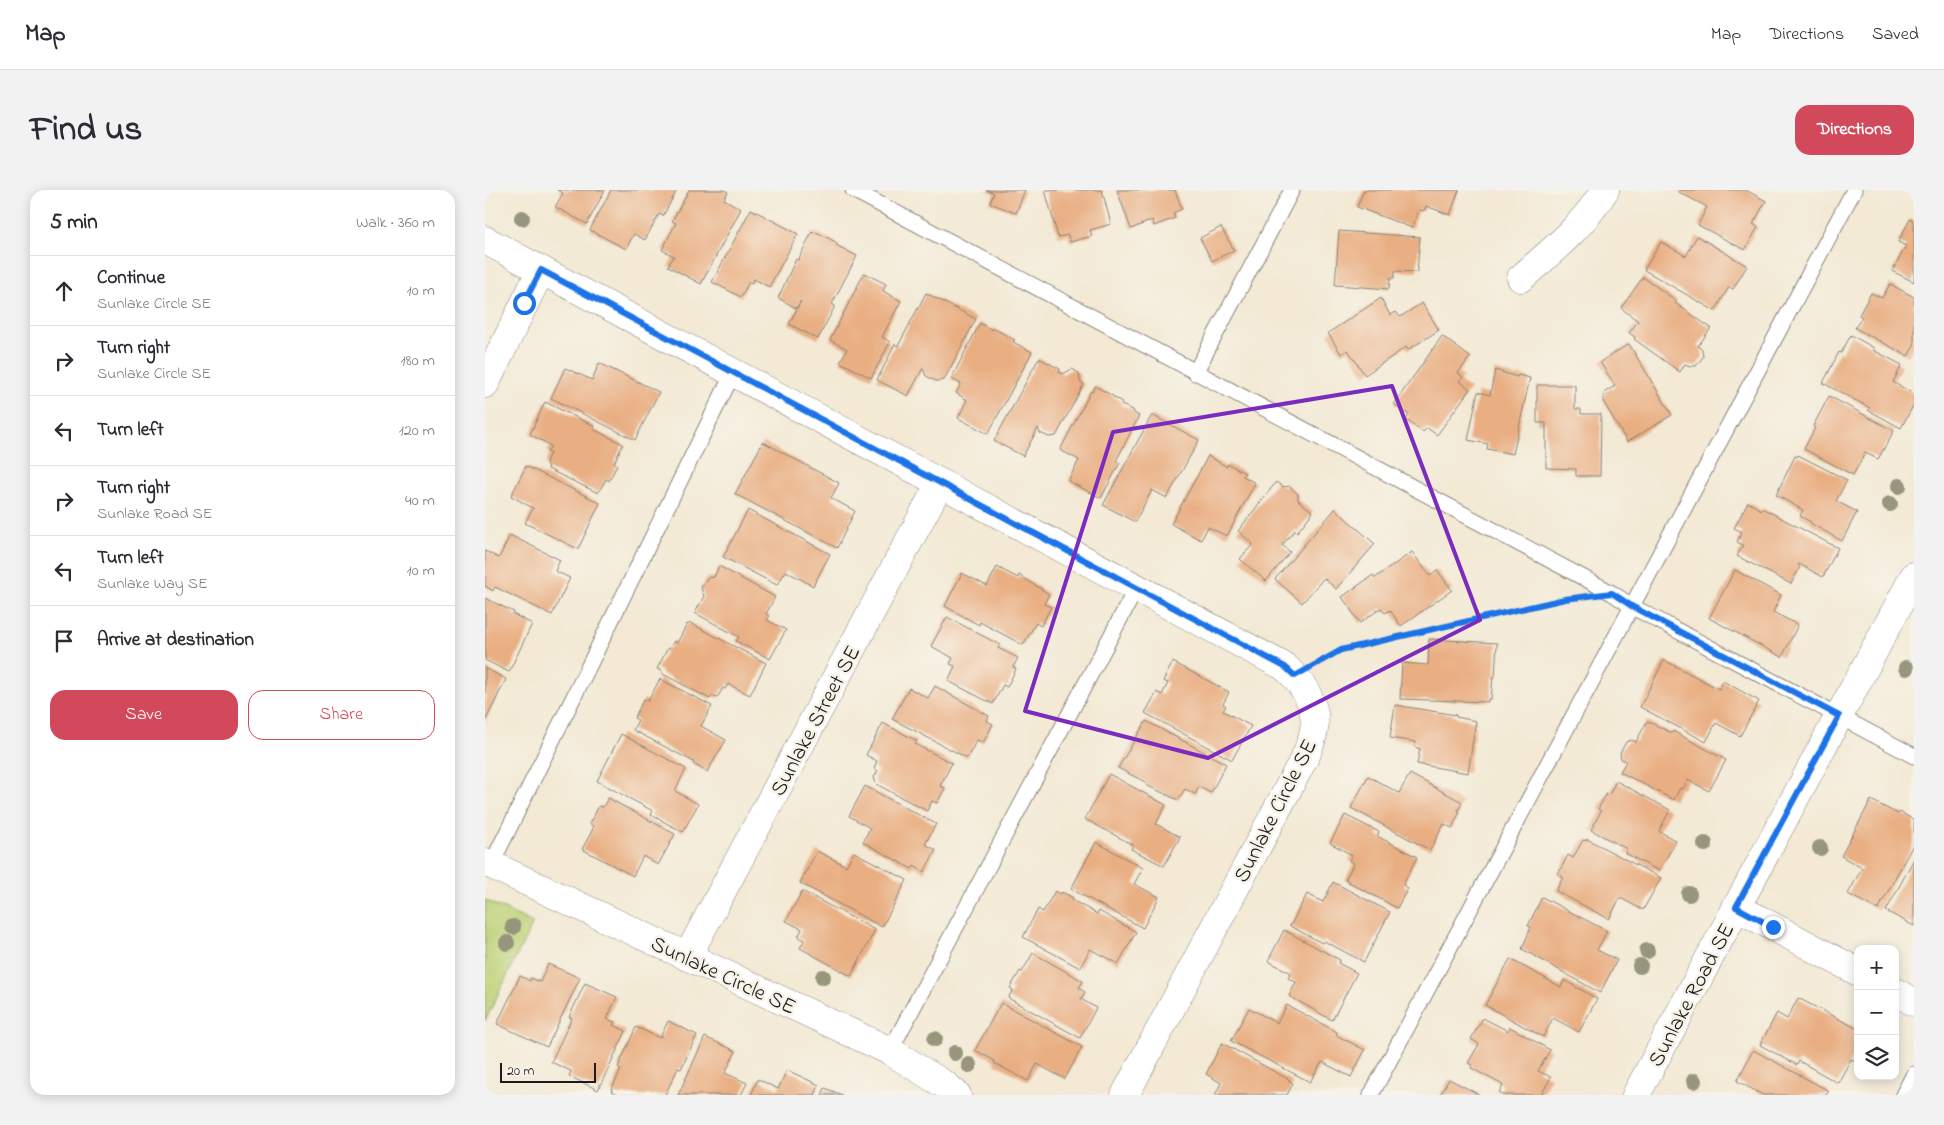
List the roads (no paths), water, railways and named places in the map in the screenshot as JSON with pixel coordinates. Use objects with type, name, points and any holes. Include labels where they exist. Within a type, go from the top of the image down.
[{"type":"street","points":[[1521,278],[1567,238],[1594,208],[1605,190]]},
{"type":"street","name":"Sunlake Circle SE","points":[[485,240],[1285,667],[1305,689],[1313,708],[1314,732],[1307,753],[1125,1095]]},
{"type":"street","points":[[485,384],[541,270]]},
{"type":"street","name":"Sunlake Street SE","points":[[687,956],[940,483]]},
{"type":"street","name":"Sunlake Road SE","points":[[1636,1095],[1914,576]]},
{"type":"street","name":"Sunlake Circle SE","points":[[488,863],[890,1051],[945,1085],[957,1095]]},
{"type":"street","points":[[1736,907],[1854,970]]},
{"type":"street","points":[[1899,994],[1914,1002]]},
{"type":"lane","points":[[853,190],[1612,593],[1633,607],[1914,756]]},
{"type":"lane","points":[[1195,373],[1292,190]]},
{"type":"lane","points":[[1371,1095],[1854,190]]},
{"type":"lane","points":[[488,863],[733,373]]},
{"type":"lane","points":[[890,1051],[1137,587]]},
{"type":"lane","points":[[1903,1095],[1914,1074]]}]
